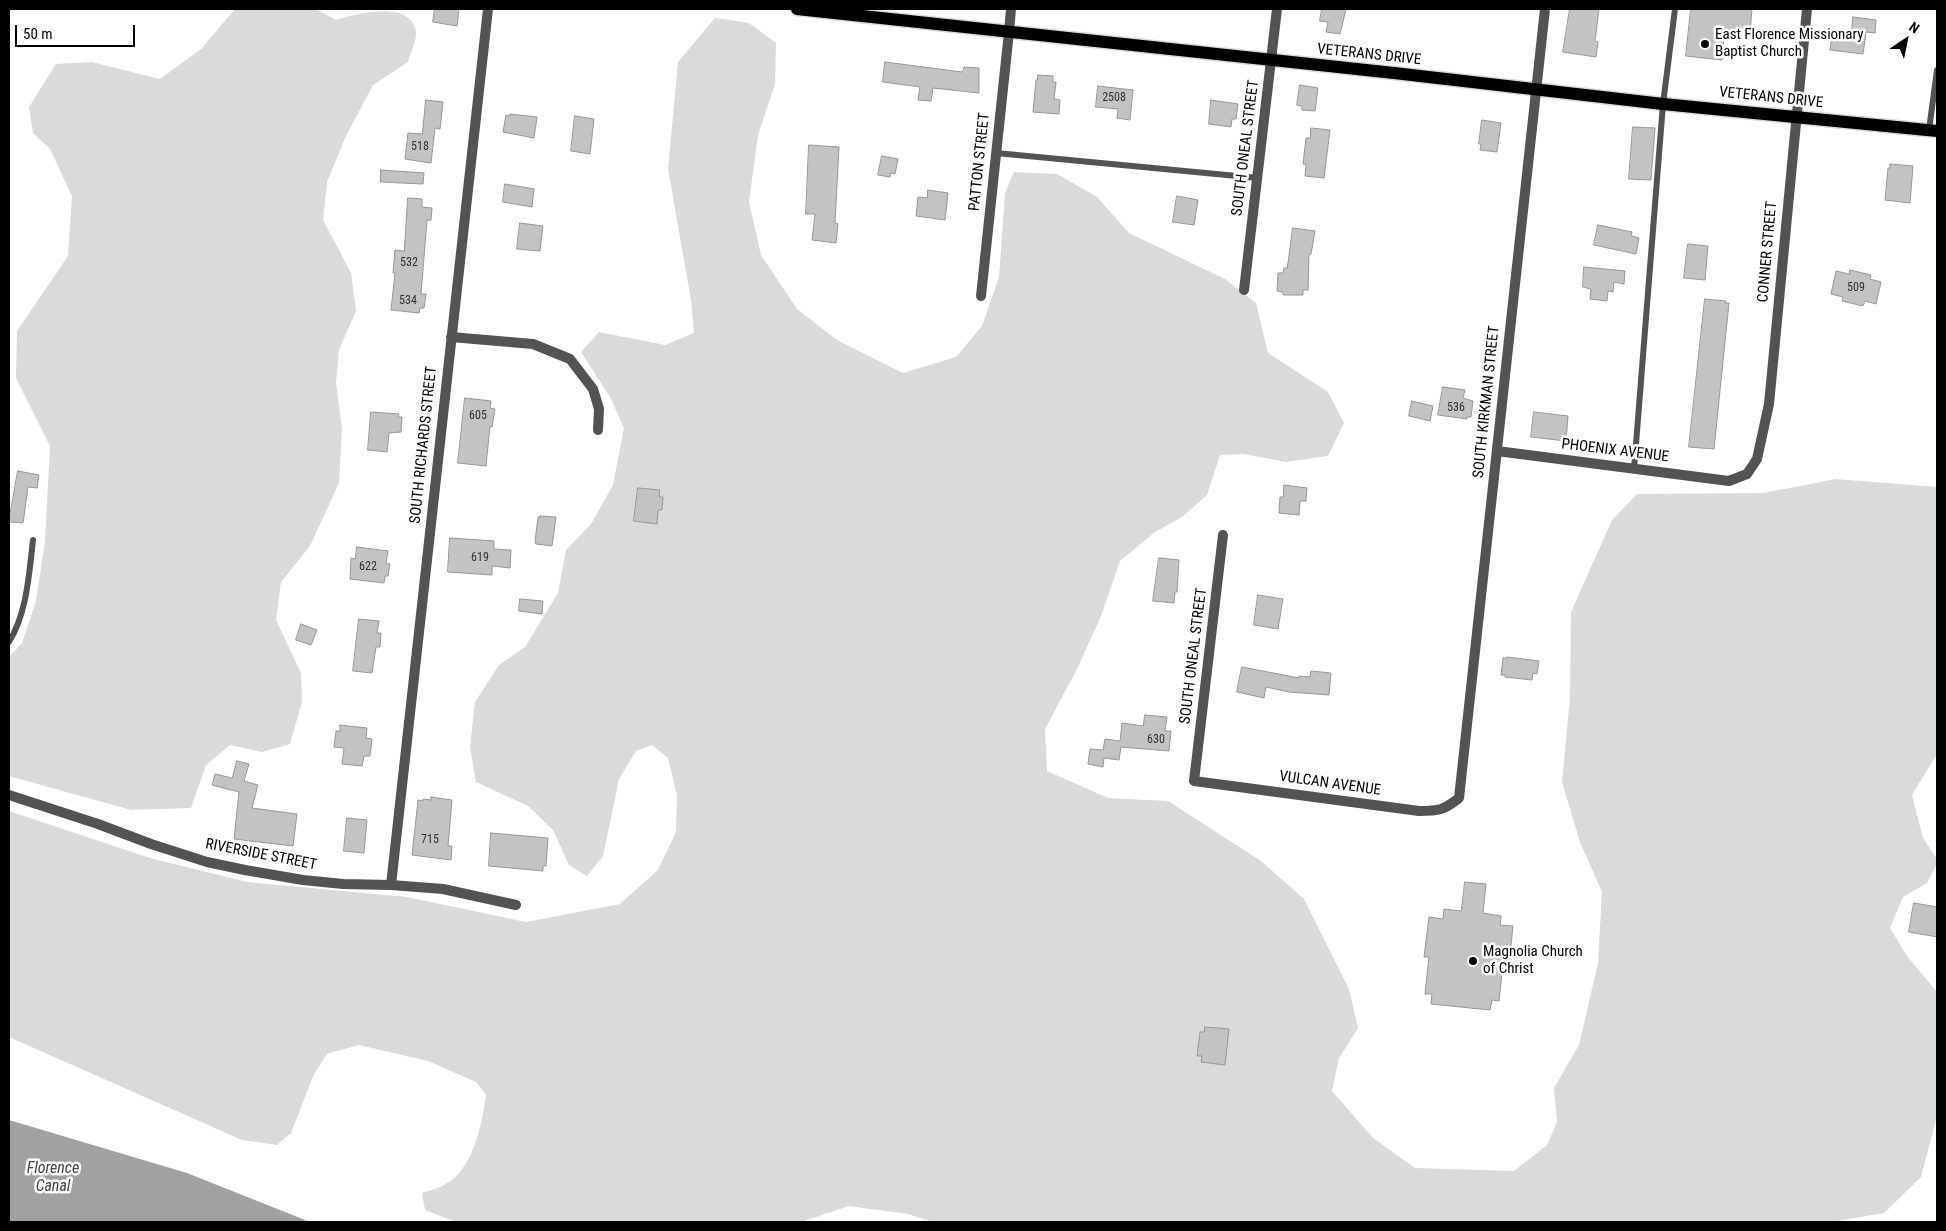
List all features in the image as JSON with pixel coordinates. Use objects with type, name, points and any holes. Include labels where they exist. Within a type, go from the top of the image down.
[{"type":"main road","name":"VETERANS DRIVE","points":[[797,9],[1663,104],[1933,130]]},
{"type":"street","name":"SOUTH RICHARDS STREET","points":[[390,885],[488,9]]},
{"type":"street","name":"PATTON STREET","points":[[981,296],[1011,9]]},
{"type":"street","name":"SOUTH ONEAL STREET","points":[[1244,290],[1277,9]]},
{"type":"street","name":"SOUTH KIRKMAN STREET","points":[[1459,798],[1545,9]]},
{"type":"street","name":"CONNER STREET","points":[[1729,481],[1747,474],[1757,459],[1769,404],[1807,9]]},
{"type":"street","points":[[451,337],[533,344],[570,359],[593,389],[599,409],[598,430]]},
{"type":"street","name":"PHOENIX AVENUE","points":[[1497,451],[1729,481]]},
{"type":"street","name":"SOUTH ONEAL STREET","points":[[1194,781],[1223,535]]},
{"type":"street","name":"VULCAN AVENUE","points":[[1194,781],[1420,811],[1438,811],[1447,808],[1459,798]]},
{"type":"street","name":"RIVERSIDE STREET","points":[[9,795],[216,864],[303,880],[443,889],[516,905]]},
{"type":"lane","points":[[1634,469],[1663,104],[1675,9]]},
{"type":"lane","points":[[1933,130],[1937,70]]},
{"type":"lane","points":[[996,152],[1258,178]]},
{"type":"lane","points":[[9,642],[15,632],[22,611],[33,540]]},
{"type":"shaded area","points":[[235,9],[316,9],[336,20],[370,12],[395,12],[405,16],[412,22],[416,35],[408,62],[373,85],[346,136],[327,182],[323,220],[351,273],[356,311],[339,350],[336,383],[342,429],[339,483],[310,546],[281,582],[276,620],[301,673],[302,702],[290,744],[262,752],[230,745],[206,765],[191,808],[131,810],[9,776],[9,657],[22,643],[36,601],[45,541],[50,446],[16,378],[17,331],[68,256],[72,196],[50,149],[33,133],[29,107],[56,64],[92,62],[160,79],[201,49]]},
{"type":"shaded area","points":[[715,18],[749,23],[776,43],[775,84],[758,135],[749,202],[761,255],[797,309],[837,340],[903,373],[956,357],[982,326],[999,277],[1005,193],[1014,172],[1057,174],[1097,197],[1129,233],[1225,279],[1256,303],[1268,353],[1328,392],[1344,423],[1328,456],[1286,462],[1244,454],[1220,455],[1207,495],[1182,517],[1155,532],[1120,561],[1101,616],[1077,669],[1045,729],[1047,771],[1108,798],[1168,801],[1261,861],[1304,899],[1349,989],[1358,1028],[1339,1058],[1332,1091],[1373,1138],[1415,1168],[1514,1171],[1547,1145],[1557,1122],[1554,1088],[1579,1045],[1598,963],[1602,892],[1580,842],[1562,782],[1570,697],[1571,612],[1612,520],[1637,494],[1763,493],[1836,479],[1937,487],[1937,754],[1912,795],[1923,838],[1937,859],[1937,864],[1927,883],[1903,897],[1890,928],[1907,956],[1937,992],[1937,1116],[1921,1177],[1884,1213],[1831,1222],[933,1222],[908,1214],[849,1206],[804,1221],[456,1222],[425,1210],[422,1193],[444,1185],[462,1169],[469,1158],[479,1133],[486,1095],[476,1082],[428,1061],[359,1045],[327,1054],[314,1074],[291,1133],[277,1145],[242,1140],[9,1037],[9,811],[150,858],[247,882],[407,897],[526,922],[620,904],[658,870],[676,832],[677,795],[668,758],[652,745],[636,751],[619,779],[603,856],[587,876],[569,865],[553,830],[528,806],[476,782],[470,747],[475,702],[499,665],[525,647],[558,593],[566,550],[591,524],[613,485],[624,428],[610,397],[581,352],[599,332],[665,345],[694,333],[691,300],[668,169],[678,62]]},
{"type":"water","name":"Florence Canal","points":[[9,1120],[187,1173],[310,1222],[9,1222]]},
{"type":"building","points":[[435,9],[459,9],[457,26],[433,22]]},
{"type":"building","points":[[1322,9],[1346,9],[1340,34],[1326,32],[1328,22],[1320,21]]},
{"type":"building","points":[[1570,9],[1599,9],[1595,41],[1598,42],[1596,57],[1563,52]]},
{"type":"building","name":"East Florence Missionary Baptist Church","points":[[1691,9],[1752,9],[1750,33],[1725,30],[1722,60],[1686,56]]},
{"type":"building","points":[[1853,17],[1876,20],[1875,33],[1866,32],[1863,54],[1830,50],[1832,34],[1851,35]]},
{"type":"building","points":[[885,62],[962,72],[964,67],[979,68],[979,93],[933,88],[931,101],[918,100],[920,87],[883,82]]},
{"type":"building","points":[[1038,75],[1053,76],[1053,82],[1056,82],[1054,99],[1060,100],[1059,114],[1033,112]]},
{"type":"building","points":[[1300,85],[1318,88],[1315,111],[1302,110],[1302,106],[1297,105]]},
{"type":"building","points":[[1098,86],[1133,90],[1130,120],[1117,118],[1118,109],[1096,107]]},
{"type":"building","points":[[426,100],[443,102],[440,129],[435,128],[431,163],[405,159],[408,133],[422,134]]},
{"type":"building","points":[[1211,100],[1238,104],[1236,119],[1232,119],[1231,127],[1209,124]]},
{"type":"building","points":[[510,114],[537,117],[534,138],[503,132],[506,115],[510,116]]},
{"type":"building","points":[[575,116],[594,119],[590,154],[571,151]]},
{"type":"building","points":[[1482,120],[1501,123],[1497,152],[1480,150]]},
{"type":"building","points":[[1633,127],[1655,128],[1651,180],[1629,179]]},
{"type":"building","points":[[1311,128],[1330,130],[1324,178],[1305,176],[1306,165],[1303,164],[1306,138],[1310,138]]},
{"type":"building","points":[[809,145],[839,147],[835,223],[838,224],[836,243],[812,240],[815,214],[806,214]]},
{"type":"building","points":[[882,156],[898,159],[895,174],[891,173],[890,177],[878,175]]},
{"type":"building","points":[[1890,164],[1913,166],[1910,203],[1885,200]]},
{"type":"building","points":[[381,170],[424,173],[423,184],[381,182]]},
{"type":"building","points":[[505,184],[534,189],[532,207],[503,202]]},
{"type":"building","points":[[928,190],[948,193],[945,220],[916,216],[918,197],[927,198]]},
{"type":"building","points":[[1177,196],[1198,200],[1194,225],[1173,222]]},
{"type":"building","points":[[408,198],[422,199],[422,207],[432,208],[431,220],[427,220],[421,294],[426,294],[424,308],[420,308],[419,313],[391,310],[395,273],[393,273],[395,250],[404,251]]},
{"type":"building","points":[[520,223],[543,226],[540,251],[517,249]]},
{"type":"building","points":[[1598,225],[1632,232],[1631,236],[1639,238],[1636,254],[1594,245]]},
{"type":"building","points":[[1293,228],[1315,231],[1311,254],[1309,254],[1308,290],[1303,290],[1303,295],[1283,295],[1283,292],[1277,291],[1278,273],[1283,273],[1284,268],[1287,268]]},
{"type":"building","points":[[1688,244],[1708,246],[1705,280],[1684,278]]},
{"type":"building","points":[[1584,267],[1625,271],[1624,284],[1614,282],[1613,292],[1608,291],[1607,301],[1590,299],[1591,289],[1583,287]]},
{"type":"building","points":[[1850,270],[1871,275],[1870,279],[1881,282],[1876,304],[1865,301],[1863,306],[1842,301],[1843,297],[1831,294],[1836,271],[1849,274]]},
{"type":"building","points":[[1705,299],[1729,303],[1714,449],[1689,447]]},
{"type":"building","points":[[1443,387],[1465,390],[1463,398],[1473,401],[1471,417],[1467,417],[1467,419],[1438,415]]},
{"type":"building","points":[[465,398],[491,401],[490,408],[495,409],[492,427],[490,426],[486,466],[458,463]]},
{"type":"building","points":[[1412,401],[1433,406],[1430,421],[1409,416]]},
{"type":"building","points":[[371,412],[399,414],[398,417],[402,417],[401,432],[389,433],[387,452],[368,450]]},
{"type":"building","points":[[1534,412],[1568,416],[1566,441],[1531,437]]},
{"type":"building","points":[[18,471],[39,475],[37,488],[28,487],[23,523],[9,522]]},
{"type":"building","points":[[1284,485],[1307,488],[1306,501],[1300,501],[1299,515],[1279,513],[1280,497],[1283,497]]},
{"type":"building","points":[[638,488],[660,490],[659,497],[663,497],[662,510],[658,510],[657,524],[634,521]]},
{"type":"building","points":[[540,516],[556,517],[552,546],[536,544],[535,542],[538,517],[540,518]]},
{"type":"building","points":[[450,538],[494,541],[494,549],[511,550],[510,568],[492,566],[492,575],[448,572]]},
{"type":"building","points":[[357,547],[388,551],[386,563],[390,564],[388,576],[385,576],[384,583],[350,579],[351,558],[355,559]]},
{"type":"building","points":[[1159,558],[1179,560],[1177,592],[1175,592],[1174,603],[1153,601]]},
{"type":"building","points":[[1258,595],[1283,599],[1278,629],[1254,625]]},
{"type":"building","points":[[520,599],[543,601],[542,614],[519,611]]},
{"type":"building","points":[[359,619],[379,621],[377,633],[381,633],[380,647],[376,647],[372,673],[353,671]]},
{"type":"building","points":[[301,624],[317,630],[311,645],[296,640]]},
{"type":"building","points":[[1503,658],[1539,661],[1537,674],[1533,673],[1532,680],[1501,675]]},
{"type":"building","points":[[1242,667],[1299,678],[1299,676],[1310,677],[1311,671],[1331,673],[1329,695],[1289,692],[1266,687],[1264,698],[1237,692]]},
{"type":"building","points":[[1145,715],[1167,717],[1165,731],[1171,731],[1169,751],[1121,747],[1119,760],[1104,758],[1103,767],[1088,764],[1090,749],[1103,750],[1105,739],[1120,741],[1122,723],[1143,726]]},
{"type":"building","points":[[340,725],[367,728],[366,738],[372,739],[370,756],[364,756],[362,766],[342,764],[344,748],[334,747],[336,731],[340,731]]},
{"type":"building","points":[[237,761],[249,764],[244,781],[258,785],[252,808],[297,814],[293,846],[234,839],[239,792],[212,785],[215,774],[232,778]]},
{"type":"building","points":[[431,797],[452,800],[448,846],[452,846],[451,860],[412,855],[418,800],[431,800]]},
{"type":"building","points":[[347,818],[367,820],[364,853],[344,851]]},
{"type":"building","points":[[491,833],[548,838],[546,866],[543,866],[543,871],[489,866]]},
{"type":"building","name":"Magnolia Church of Christ","points":[[1465,882],[1486,884],[1483,913],[1501,916],[1500,925],[1513,926],[1509,965],[1503,964],[1499,1001],[1492,1000],[1490,1010],[1431,1004],[1432,994],[1425,994],[1429,957],[1424,957],[1429,917],[1443,919],[1444,909],[1461,911]]},
{"type":"building","points":[[1914,903],[1937,907],[1937,937],[1909,932]]},
{"type":"building","points":[[1205,1027],[1229,1029],[1225,1065],[1201,1062],[1202,1056],[1197,1056],[1200,1032],[1204,1032]]},
{"type":"place","name":"East Florence Missionary Baptist Church","points":[[1705,44]]},
{"type":"place","name":"Magnolia Church of Christ","points":[[1473,961]]}]
